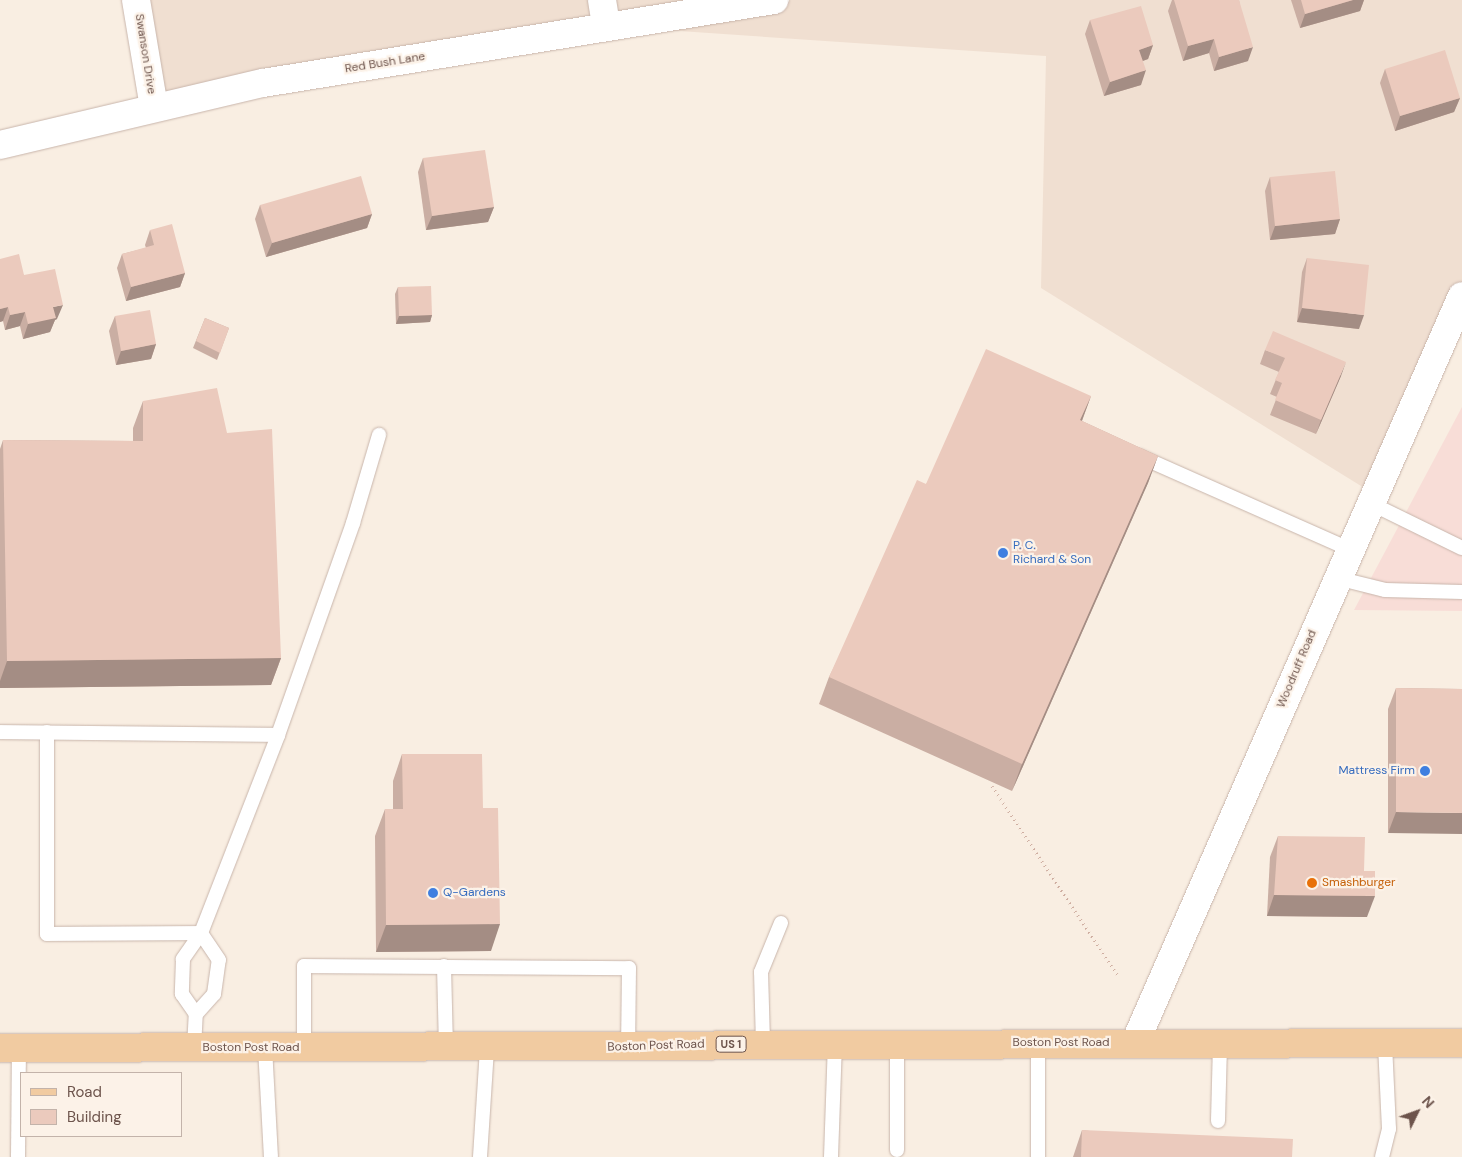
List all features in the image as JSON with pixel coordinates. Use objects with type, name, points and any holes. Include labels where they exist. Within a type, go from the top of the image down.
[{"type":"main road","name":"Boston Post Road","points":[[9,1048],[446,1049],[628,1048],[763,1043],[1462,1043]]},
{"type":"street","name":"Swanson Drive","points":[[136,0],[154,108]]},
{"type":"street","name":"Red Bush Lane","points":[[0,145],[263,83],[604,13],[774,0]]},
{"type":"street","name":"Woodruff Road","points":[[1135,1043],[1349,549],[1462,296]]},
{"type":"lane","points":[[194,1048],[196,1014],[182,994],[183,959],[201,933],[278,735],[354,523],[378,435]]},
{"type":"lane","points":[[1125,449],[1349,549]]},
{"type":"lane","points":[[1370,503],[1462,548]]},
{"type":"lane","points":[[1337,578],[1385,590],[1462,592]]},
{"type":"lane","points":[[0,732],[278,735]]},
{"type":"lane","points":[[47,732],[47,934],[201,933]]},
{"type":"lane","points":[[763,1043],[762,972],[781,923]]},
{"type":"lane","points":[[196,1014],[214,994],[219,960],[201,933]]},
{"type":"lane","points":[[304,1048],[304,966],[629,968],[628,1048]]},
{"type":"lane","points":[[444,966],[446,1049]]},
{"type":"lane","points":[[831,1157],[835,1043]]},
{"type":"lane","points":[[897,1043],[897,1150]]},
{"type":"lane","points":[[1038,1043],[1038,1157]]},
{"type":"lane","points":[[1218,1121],[1220,1043]]},
{"type":"lane","points":[[1382,1157],[1389,1130],[1385,1043]]},
{"type":"lane","points":[[9,1048],[18,1157]]},
{"type":"lane","points":[[265,1048],[271,1157]]},
{"type":"lane","points":[[480,1157],[487,1048]]},
{"type":"path","points":[[992,786],[1117,974]]},
{"type":"shaded area","points":[[136,0],[1462,0],[1462,296],[1374,494],[1041,288],[1046,56],[606,26],[154,108]]},
{"type":"shaded area","points":[[1462,407],[1462,611],[1354,610]]},
{"type":"building","points":[[1174,0],[1239,0],[1253,47],[1219,57],[1214,39],[1188,46]]},
{"type":"building","points":[[1301,0],[1353,0],[1305,14]]},
{"type":"building","points":[[1141,6],[1153,45],[1139,50],[1146,70],[1110,82],[1090,20]]},
{"type":"building","points":[[1445,50],[1460,98],[1400,116],[1385,69]]},
{"type":"building","points":[[485,150],[494,207],[432,216],[423,158]]},
{"type":"building","points":[[1335,171],[1340,219],[1275,226],[1270,177]]},
{"type":"building","points":[[361,176],[372,214],[272,243],[260,205]]},
{"type":"building","points":[[172,224],[185,273],[131,287],[122,254],[154,245],[150,230]]},
{"type":"building","points":[[19,254],[24,275],[55,269],[63,305],[53,307],[56,318],[28,324],[25,312],[10,315],[8,307],[0,309],[0,259]]},
{"type":"building","points":[[1307,258],[1369,265],[1364,315],[1302,308]]},
{"type":"building","points":[[431,286],[432,315],[399,316],[398,287]]},
{"type":"building","points":[[150,310],[156,344],[121,351],[115,316]]},
{"type":"building","points":[[205,318],[229,328],[220,353],[196,341]]},
{"type":"building","points":[[1273,331],[1346,362],[1321,420],[1275,400],[1282,383],[1275,380],[1285,358],[1265,350]]},
{"type":"building","name":"P. C. Richard & Son","points":[[986,349],[1091,396],[1080,420],[1158,456],[1022,764],[829,677],[917,480],[926,484]]},
{"type":"building","points":[[217,388],[227,433],[272,429],[281,658],[7,661],[3,440],[143,441],[143,401]]},
{"type":"building","name":"Mattress Firm","points":[[1396,688],[1462,689],[1462,813],[1396,812]]},
{"type":"building","name":"Q-Gardens","points":[[402,754],[482,754],[483,808],[498,808],[500,924],[386,925],[385,809],[403,809]]},
{"type":"building","points":[[1278,836],[1365,837],[1364,871],[1375,871],[1375,896],[1274,895]]},
{"type":"building","points":[[1082,1130],[1293,1139],[1292,1157],[1081,1157]]},
{"type":"place","name":"P. C. Richard & Son","points":[[1003,553]]},
{"type":"place","name":"Mattress Firm","points":[[1425,771]]},
{"type":"place","name":"Smashburger","points":[[1312,883]]},
{"type":"place","name":"Q-Gardens","points":[[433,893]]}]
